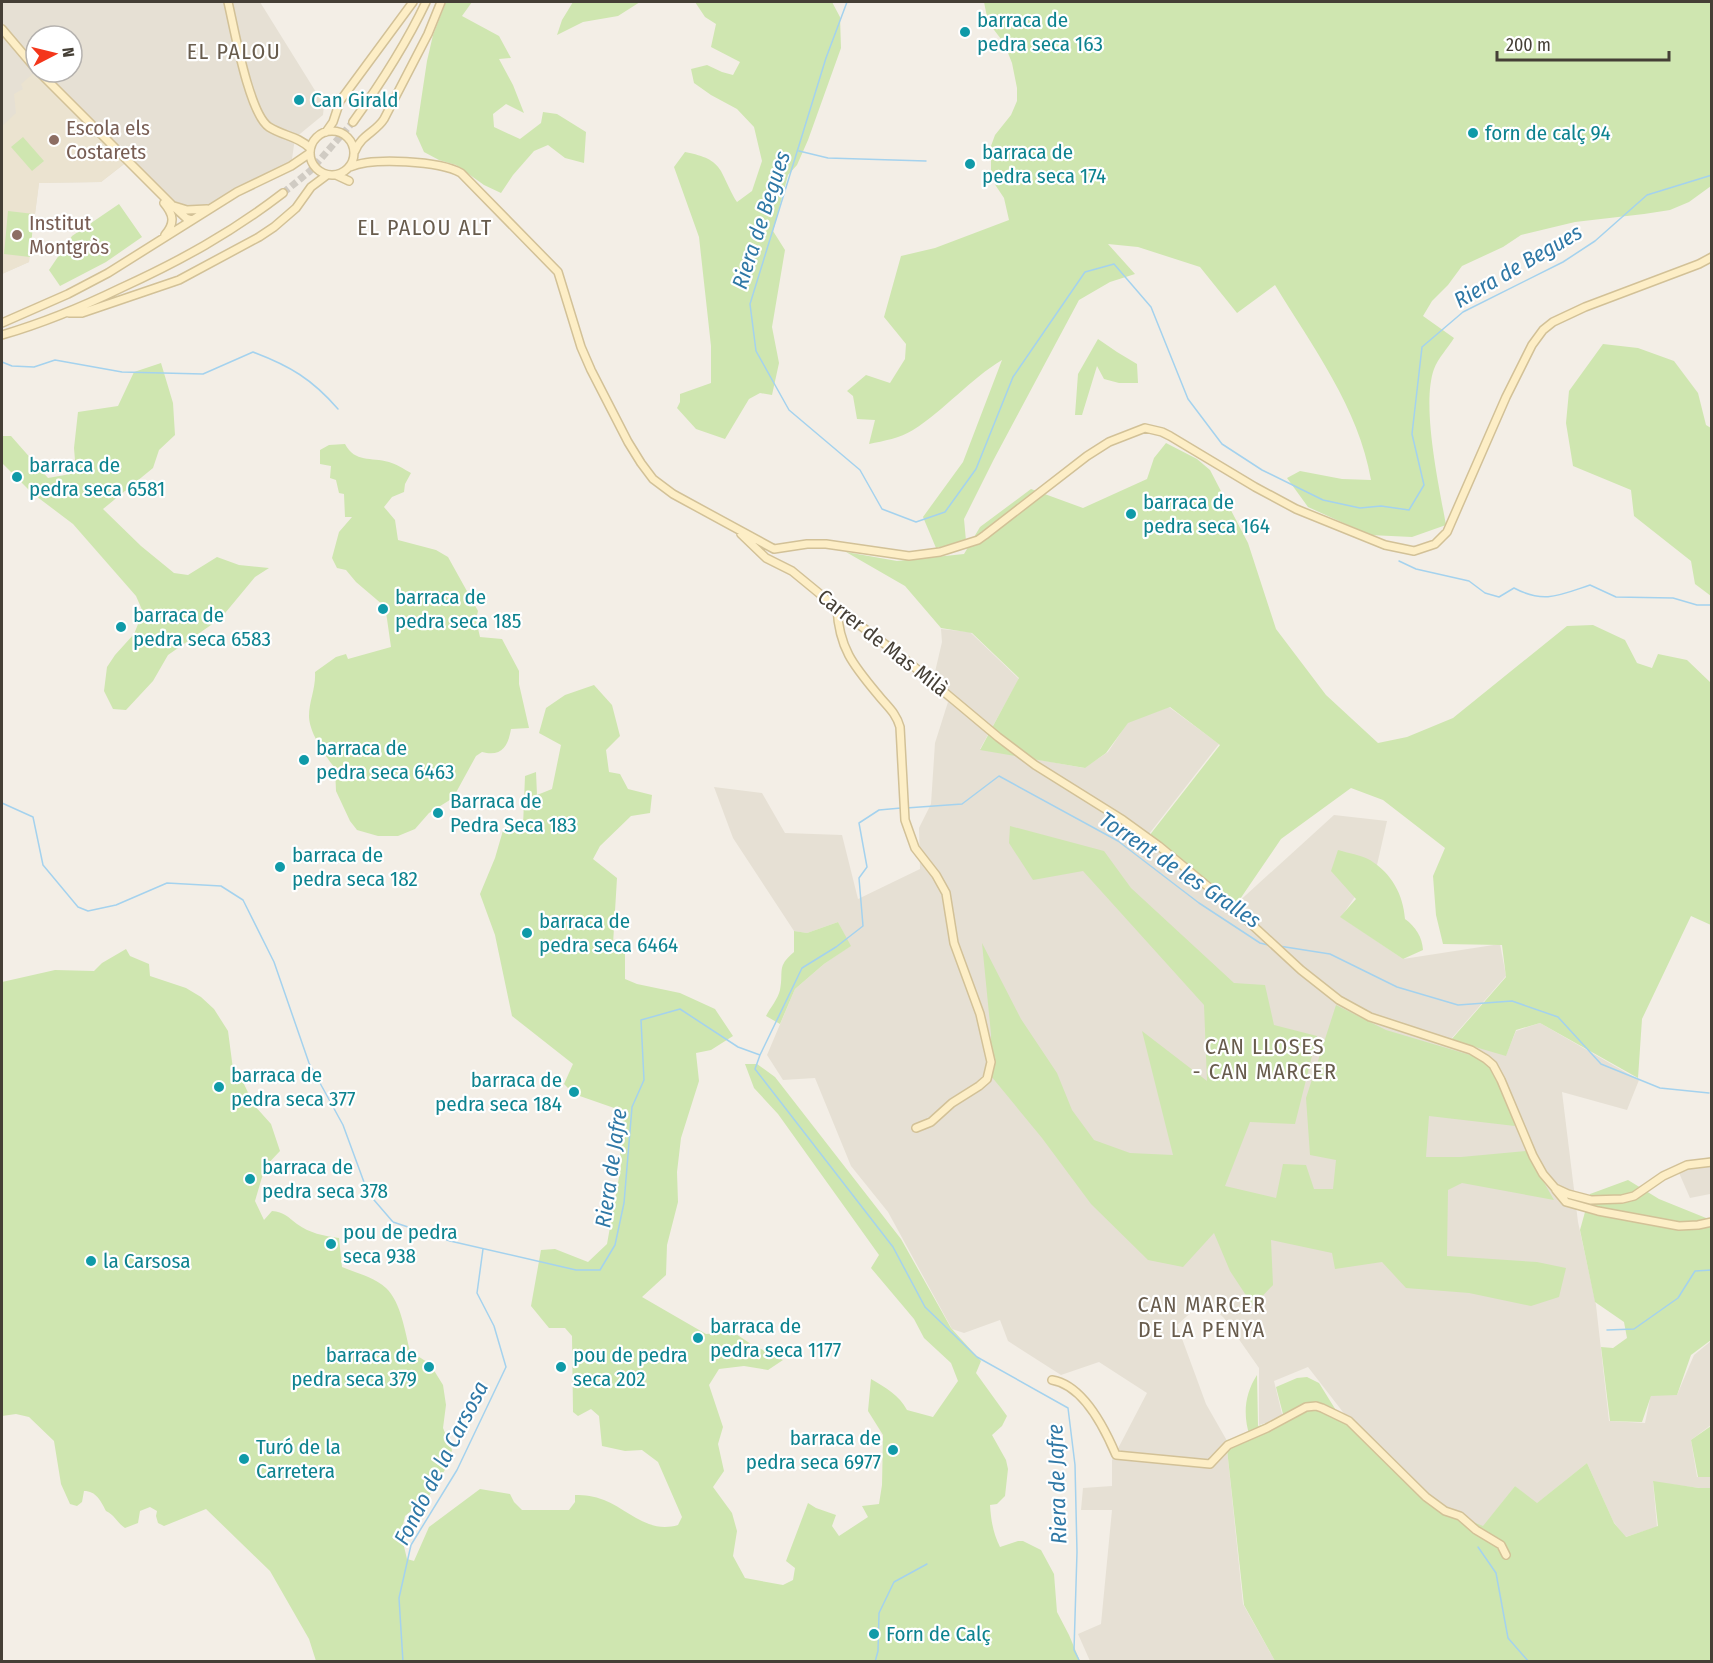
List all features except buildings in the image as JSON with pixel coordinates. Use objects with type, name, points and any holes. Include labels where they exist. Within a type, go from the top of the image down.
[{"type":"street","points":[[228,2],[255,108],[269,127],[304,142],[310,151],[314,166]]},
{"type":"street","points":[[2,322],[78,289],[134,258],[237,192],[291,166],[310,151],[333,122],[340,101],[413,2]]},
{"type":"street","points":[[353,122],[401,50],[426,2]]},
{"type":"street","points":[[348,169],[362,138],[376,129],[384,119],[428,34],[441,2]]},
{"type":"street","points":[[2,29],[24,55]]},
{"type":"street","points":[[50,84],[172,205],[186,218],[192,219]]},
{"type":"street","points":[[295,138],[333,131],[345,135],[350,139],[355,153],[371,161]]},
{"type":"street","points":[[67,313],[82,313],[163,286],[198,271],[274,226],[296,208],[318,181],[327,175],[336,175],[371,161],[429,164],[455,169],[461,173],[544,256],[561,278],[584,356],[641,464],[662,486],[774,549],[807,544],[826,544],[909,556],[940,552],[978,540],[1097,449],[1133,431],[1145,428],[1170,436],[1255,487],[1296,508],[1385,545],[1414,551],[1435,544],[1447,532],[1501,407],[1532,345],[1543,330],[1553,322],[1585,307],[1712,257]]},
{"type":"street","points":[[291,166],[314,166],[327,175]]},
{"type":"street","points":[[142,175],[173,217],[172,225],[158,241]]},
{"type":"street","points":[[2,335],[67,313],[198,251],[231,231],[283,193]]},
{"type":"street","points":[[172,205],[187,210],[210,209]]},
{"type":"street","name":"Carrer de Mas Milà","points":[[730,524],[766,558],[792,571],[1035,765],[1159,846],[1235,909],[1301,970],[1339,1000],[1370,1017],[1470,1050],[1486,1059],[1493,1065],[1501,1080],[1543,1174],[1566,1202],[1666,1225],[1698,1225],[1712,1222]]},
{"type":"street","points":[[837,608],[838,629],[847,654],[876,692],[897,714],[900,727],[907,830],[915,848],[936,875],[946,893],[954,943],[980,1014],[990,1056],[991,1070],[987,1078],[931,1122],[916,1128]]},
{"type":"street","points":[[1555,1188],[1591,1200],[1622,1199],[1634,1196],[1663,1176],[1687,1166],[1712,1162]]},
{"type":"street","points":[[1052,1380],[1067,1386],[1085,1401],[1099,1420],[1116,1455],[1210,1464],[1228,1445],[1306,1407],[1322,1408],[1349,1421],[1426,1497],[1445,1511],[1460,1515],[1476,1530],[1501,1545],[1506,1555]]},
{"type":"shaded area","points":[[2,2],[260,2],[324,105],[323,115],[295,138],[291,166],[209,209],[172,205],[128,161],[101,182],[39,183],[29,262],[2,274]]},
{"type":"shaded area","name":"Escola els Costarets","points":[[24,81],[24,84],[49,84],[128,161],[101,182],[39,183],[29,262],[2,274],[2,126],[16,113],[14,94],[23,89],[21,84]]},
{"type":"shaded area","points":[[941,629],[970,632],[1019,679],[980,749],[1084,768],[1108,752],[1128,722],[1169,707],[1219,744],[1149,834],[1235,905],[1334,815],[1387,821],[1377,865],[1341,917],[1403,959],[1500,944],[1506,976],[1451,1039],[1506,1055],[1516,1031],[1540,1023],[1639,1080],[1627,1110],[1562,1092],[1578,1222],[1596,1305],[1609,1421],[1645,1423],[1651,1394],[1677,1395],[1694,1355],[1711,1341],[1711,1425],[1691,1440],[1697,1477],[1711,1477],[1711,1488],[1653,1482],[1657,1527],[1625,1537],[1613,1521],[1587,1463],[1536,1504],[1515,1486],[1483,1527],[1435,1507],[1346,1416],[1308,1367],[1274,1381],[1283,1418],[1259,1425],[1259,1368],[1224,1318],[1205,1300],[1177,1325],[1206,1404],[1226,1439],[1243,1604],[1275,1661],[1090,1661],[1078,1634],[1101,1624],[1112,1510],[1081,1510],[1083,1488],[1112,1486],[1112,1460],[1147,1393],[1099,1362],[1061,1375],[1008,1341],[1000,1320],[964,1333],[952,1329],[888,1212],[851,1166],[815,1078],[783,1080],[767,1055],[795,989],[824,964],[850,946],[838,922],[807,933],[794,931],[733,838],[714,787],[762,793],[785,833],[842,835],[858,899],[920,869],[919,828],[931,804],[935,743],[948,702],[931,689],[942,642]]},
{"type":"shaded area","points":[[1711,1157],[1711,1199],[1710,1194],[1690,1198],[1676,1166]]},
{"type":"green space","points":[[446,2],[472,2],[462,16],[499,36],[511,58],[499,59],[524,113],[506,104],[493,114],[494,127],[520,139],[541,123],[543,112],[557,114],[586,132],[584,163],[565,158],[548,145],[534,151],[501,193],[484,185],[456,165],[424,152],[416,134],[427,61],[433,35]]},
{"type":"green space","points":[[573,2],[640,2],[618,16],[583,22],[557,35],[562,20]]},
{"type":"green space","points":[[695,2],[832,2],[840,17],[841,48],[808,140],[797,165],[788,175],[773,231],[785,250],[772,327],[779,363],[772,395],[760,393],[749,399],[725,439],[696,429],[677,408],[680,394],[711,383],[711,346],[699,237],[674,167],[685,152],[708,159],[719,168],[737,202],[752,191],[762,161],[754,127],[737,109],[694,83],[691,69],[707,65],[733,75],[740,62],[711,47],[716,24],[705,17]]},
{"type":"green space","points":[[984,2],[1711,2],[1711,186],[1689,202],[1670,210],[1575,222],[1521,235],[1503,247],[1462,266],[1432,301],[1423,316],[1454,338],[1434,369],[1429,403],[1432,446],[1446,525],[1412,537],[1370,535],[1308,507],[1287,478],[1300,471],[1342,479],[1371,480],[1365,453],[1345,403],[1275,285],[1237,313],[1200,267],[1138,247],[1108,244],[1135,274],[1110,282],[1079,300],[964,519],[966,541],[936,548],[923,517],[963,462],[1002,360],[913,430],[897,437],[869,444],[875,420],[857,419],[853,396],[847,391],[866,375],[890,383],[905,359],[906,344],[884,317],[901,256],[935,248],[1009,220],[1004,198],[994,183],[991,170],[991,146],[995,135],[1011,115],[1017,101],[1017,88],[1012,63],[1004,43],[988,22]]},
{"type":"green space","points":[[23,137],[44,161],[32,171],[11,147]]},
{"type":"green space","points":[[119,204],[142,237],[106,262],[60,286],[49,270],[72,236]]},
{"type":"green space","points":[[8,211],[34,214],[30,257],[4,254]]},
{"type":"green space","points":[[1098,339],[1137,364],[1138,383],[1119,383],[1104,379],[1097,366],[1082,415],[1075,415],[1078,374]]},
{"type":"green space","points":[[1603,344],[1638,348],[1674,361],[1698,393],[1706,425],[1711,428],[1711,596],[1695,584],[1691,561],[1634,516],[1631,490],[1573,466],[1566,423],[1569,391]]},
{"type":"green space","points":[[161,363],[173,403],[175,435],[159,450],[153,468],[103,509],[141,546],[174,573],[188,575],[217,557],[239,565],[269,568],[255,577],[221,618],[168,655],[153,681],[126,710],[113,709],[104,691],[107,667],[134,634],[143,612],[136,596],[73,524],[32,493],[2,463],[2,436],[11,436],[48,478],[76,473],[74,448],[78,412],[118,406],[134,372]]},
{"type":"green space","points":[[1166,443],[1197,459],[1210,470],[1248,543],[1276,629],[1326,695],[1378,743],[1407,737],[1453,718],[1567,626],[1593,625],[1625,640],[1637,663],[1652,668],[1658,654],[1687,660],[1711,683],[1711,925],[1691,916],[1642,1019],[1638,1078],[1540,1023],[1516,1030],[1506,1056],[1451,1040],[1506,977],[1502,945],[1443,944],[1436,915],[1433,876],[1445,848],[1383,800],[1351,788],[1281,839],[1236,905],[1149,836],[1220,745],[1170,707],[1128,723],[1106,753],[1085,768],[980,750],[1019,678],[972,633],[941,628],[905,586],[846,552],[897,561],[964,554],[980,527],[1031,489],[1083,508],[1147,479],[1154,458]]},
{"type":"green space","points":[[345,444],[359,457],[389,462],[411,473],[405,484],[404,492],[392,497],[384,507],[395,520],[398,540],[436,550],[448,557],[478,611],[476,620],[480,637],[502,639],[519,671],[519,684],[529,728],[511,729],[503,749],[495,753],[482,752],[476,756],[453,798],[429,813],[415,829],[398,836],[378,836],[357,830],[350,821],[336,791],[335,768],[318,744],[309,716],[315,672],[336,657],[346,654],[348,659],[391,647],[383,605],[356,582],[346,570],[337,568],[332,558],[339,532],[352,517],[345,517],[344,494],[339,493],[336,480],[330,478],[331,466],[320,464],[320,450],[329,445]]},
{"type":"green space","points":[[594,685],[612,705],[620,736],[606,750],[609,772],[620,774],[628,789],[652,795],[650,813],[631,816],[600,846],[593,859],[617,878],[613,944],[625,939],[625,979],[637,984],[680,993],[715,1009],[733,1036],[711,1050],[696,1053],[699,1081],[681,1138],[677,1172],[678,1202],[667,1245],[666,1275],[642,1297],[706,1334],[733,1332],[783,1360],[768,1370],[744,1366],[719,1369],[709,1385],[723,1427],[718,1444],[724,1471],[713,1487],[732,1513],[737,1531],[733,1556],[745,1578],[783,1585],[793,1580],[795,1568],[786,1561],[808,1503],[836,1515],[832,1526],[839,1536],[868,1517],[862,1506],[879,1504],[882,1485],[883,1435],[868,1411],[871,1379],[896,1396],[907,1410],[933,1417],[958,1381],[951,1363],[924,1338],[914,1319],[871,1268],[879,1255],[778,1114],[754,1088],[745,1064],[757,1064],[775,1077],[901,1239],[951,1328],[981,1361],[976,1373],[1007,1416],[1002,1426],[992,1435],[1006,1460],[1008,1469],[1005,1496],[997,1504],[990,1505],[996,1537],[1000,1547],[1023,1541],[1041,1550],[1054,1574],[1057,1612],[1080,1661],[316,1661],[309,1639],[270,1571],[206,1509],[164,1526],[158,1523],[157,1511],[150,1507],[140,1511],[138,1523],[125,1528],[106,1511],[95,1495],[88,1491],[84,1491],[82,1502],[77,1506],[70,1504],[61,1484],[54,1441],[29,1417],[16,1414],[2,1416],[2,982],[55,970],[94,971],[102,963],[126,949],[130,956],[149,964],[150,976],[186,988],[201,997],[214,1009],[228,1031],[233,1069],[243,1082],[254,1105],[271,1124],[280,1151],[265,1167],[255,1201],[264,1220],[272,1211],[286,1215],[312,1232],[339,1238],[342,1267],[376,1281],[386,1288],[395,1301],[402,1318],[410,1351],[430,1364],[443,1385],[446,1405],[443,1428],[452,1450],[446,1468],[429,1496],[405,1516],[401,1534],[407,1559],[414,1561],[429,1527],[480,1489],[510,1494],[522,1510],[569,1510],[575,1502],[575,1495],[586,1496],[613,1504],[648,1524],[667,1527],[678,1525],[682,1517],[658,1462],[642,1450],[625,1451],[602,1446],[599,1416],[591,1409],[578,1416],[573,1412],[572,1336],[565,1328],[549,1328],[531,1306],[541,1250],[555,1249],[588,1262],[607,1244],[621,1166],[617,1109],[574,1094],[564,1084],[573,1064],[512,1016],[495,935],[480,894],[495,858],[504,827],[523,826],[525,776],[536,772],[537,795],[552,789],[561,745],[539,733],[546,708],[565,695]]},
{"type":"green space","points":[[1010,826],[1104,851],[1131,888],[1234,983],[1265,985],[1274,1025],[1317,1036],[1295,1124],[1250,1122],[1225,1186],[1276,1198],[1283,1164],[1306,1165],[1314,1189],[1333,1189],[1336,1160],[1310,1155],[1306,1098],[1336,1005],[1386,1030],[1487,1060],[1509,1104],[1515,1126],[1429,1116],[1426,1157],[1461,1157],[1526,1151],[1554,1200],[1462,1183],[1448,1190],[1447,1256],[1537,1262],[1566,1268],[1559,1297],[1531,1306],[1469,1293],[1406,1288],[1382,1262],[1335,1269],[1332,1253],[1271,1240],[1273,1285],[1253,1306],[1230,1271],[1214,1233],[1183,1267],[1148,1260],[1091,1204],[1042,1138],[991,1076],[991,1034],[982,943],[1021,1019],[1057,1073],[1072,1110],[1094,1140],[1130,1153],[1173,1155],[1142,1031],[1207,1081],[1204,1005],[1083,871],[1033,880],[1009,843]]},
{"type":"green space","points":[[1338,850],[1370,860],[1390,878],[1402,901],[1405,919],[1418,933],[1423,950],[1403,959],[1340,917],[1356,899],[1331,871]]},
{"type":"green space","points":[[838,922],[851,946],[824,964],[795,989],[780,1024],[766,1016],[779,993],[783,966],[794,952],[794,931],[807,933]]},
{"type":"green space","points":[[1628,1180],[1659,1199],[1711,1220],[1711,1340],[1691,1355],[1677,1395],[1651,1396],[1642,1422],[1610,1421],[1601,1347],[1613,1348],[1627,1338],[1624,1322],[1595,1302],[1580,1230],[1590,1194]]},
{"type":"green space","points":[[1257,1375],[1258,1426],[1284,1418],[1276,1387],[1297,1378],[1307,1377],[1319,1383],[1342,1420],[1380,1450],[1391,1468],[1435,1507],[1483,1526],[1515,1486],[1537,1503],[1587,1463],[1614,1523],[1626,1537],[1658,1526],[1653,1481],[1711,1488],[1711,1661],[1275,1661],[1244,1605],[1226,1440],[1250,1437],[1246,1421],[1246,1406],[1249,1390]]},
{"type":"green space","points":[[1711,1426],[1711,1477],[1698,1477],[1691,1440]]},
{"type":"waterway","name":"Riera de Begues","points":[[847,2],[826,58],[750,304],[756,351],[789,410],[860,470],[882,509],[916,522],[945,512],[976,469],[1013,377],[1085,272],[1114,264],[1151,307],[1188,399],[1222,444],[1262,470],[1323,500],[1360,508],[1381,506],[1409,510],[1424,485],[1412,434],[1422,347],[1463,312],[1563,262],[1595,241],[1647,195],[1712,175]]},
{"type":"waterway","points":[[799,151],[828,158],[926,161]]},
{"type":"waterway","points":[[2,362],[12,366],[34,367],[55,360],[122,372],[203,374],[253,352],[300,374],[319,389],[338,409]]},
{"type":"waterway","points":[[1399,561],[1416,569],[1469,581],[1485,593],[1499,597],[1514,588],[1543,597],[1561,595],[1590,585],[1616,597],[1673,598],[1697,605],[1712,605]]},
{"type":"waterway","name":"Torrent de les Gralles","points":[[906,808],[962,804],[999,776],[1118,841],[1199,903],[1260,943],[1268,945]]},
{"type":"waterway","name":"Riera de Jafre","points":[[2,803],[33,817],[43,865],[78,907],[88,911],[116,905],[167,883],[221,886],[243,900],[274,962],[309,1063],[343,1125],[368,1193],[393,1222],[450,1241],[576,1270],[600,1270],[615,1245],[624,1203],[632,1107],[644,1080],[641,1020],[680,1009],[738,1047],[760,1055],[755,1069],[893,1247],[925,1307],[977,1357],[1068,1408],[1075,1465],[1077,1552],[1074,1650],[1080,1662]]},
{"type":"waterway","name":"Torrent de les Gralles","points":[[760,1055],[802,968],[836,947],[863,926],[859,878],[867,867],[859,823],[879,810],[901,808]]},
{"type":"waterway","name":"Torrent de les Gralles","points":[[1279,946],[1330,954],[1397,987],[1458,1005],[1512,1001],[1558,1017],[1601,1064],[1660,1088],[1709,1093]]},
{"type":"waterway","name":"Fondo de la Carsosa","points":[[403,1662],[399,1598],[411,1545],[457,1470],[506,1367],[494,1326],[477,1293],[483,1249]]},
{"type":"waterway","points":[[1607,1330],[1634,1329],[1678,1298],[1695,1271],[1712,1270]]},
{"type":"waterway","points":[[1478,1547],[1496,1573],[1508,1638],[1529,1662]]},
{"type":"waterway","points":[[875,1662],[878,1651],[879,1613],[894,1582],[927,1564]]},
{"type":"tunnel","points":[[283,193],[310,171],[353,122]]},
{"type":"place","name":"barraca de pedra seca 163","points":[[965,32]]},
{"type":"place","name":"Can Girald","points":[[299,100]]},
{"type":"place","name":"forn de calç 94","points":[[1473,133]]},
{"type":"place","name":"Escola els Costarets","points":[[54,140]]},
{"type":"place","name":"barraca de pedra seca 174","points":[[970,164]]},
{"type":"place","name":"Institut Montgròs","points":[[17,235]]},
{"type":"place","name":"barraca de pedra seca 6581","points":[[17,477]]},
{"type":"place","name":"barraca de pedra seca 164","points":[[1131,514]]},
{"type":"place","name":"barraca de pedra seca 185","points":[[383,609]]},
{"type":"place","name":"barraca de pedra seca 6583","points":[[121,627]]},
{"type":"place","name":"barraca de pedra seca 6463","points":[[304,760]]},
{"type":"place","name":"Barraca de Pedra Seca 183","points":[[438,813]]},
{"type":"place","name":"barraca de pedra seca 182","points":[[280,867]]},
{"type":"place","name":"barraca de pedra seca 6464","points":[[527,933]]},
{"type":"place","name":"barraca de pedra seca 377","points":[[219,1087]]},
{"type":"place","name":"barraca de pedra seca 184","points":[[574,1092]]},
{"type":"place","name":"barraca de pedra seca 378","points":[[250,1179]]},
{"type":"place","name":"pou de pedra seca 938","points":[[331,1244]]},
{"type":"place","name":"la Carsosa","points":[[91,1261]]},
{"type":"place","name":"barraca de pedra seca 1177","points":[[698,1338]]},
{"type":"place","name":"barraca de pedra seca 379","points":[[429,1367]]},
{"type":"place","name":"pou de pedra seca 202","points":[[561,1367]]},
{"type":"place","name":"barraca de pedra seca 6977","points":[[893,1450]]},
{"type":"place","name":"Turó de la Carretera","points":[[244,1459]]},
{"type":"place","name":"Forn de Calç","points":[[874,1634]]},
{"type":"district","name":"EL PALOU","points":[[234,51]]},
{"type":"district","name":"EL PALOU ALT","points":[[425,227]]},
{"type":"district","name":"CAN LLOSES - CAN MARCER","points":[[1265,1058]]},
{"type":"district","name":"CAN MARCER DE LA PENYA","points":[[1202,1316]]}]
